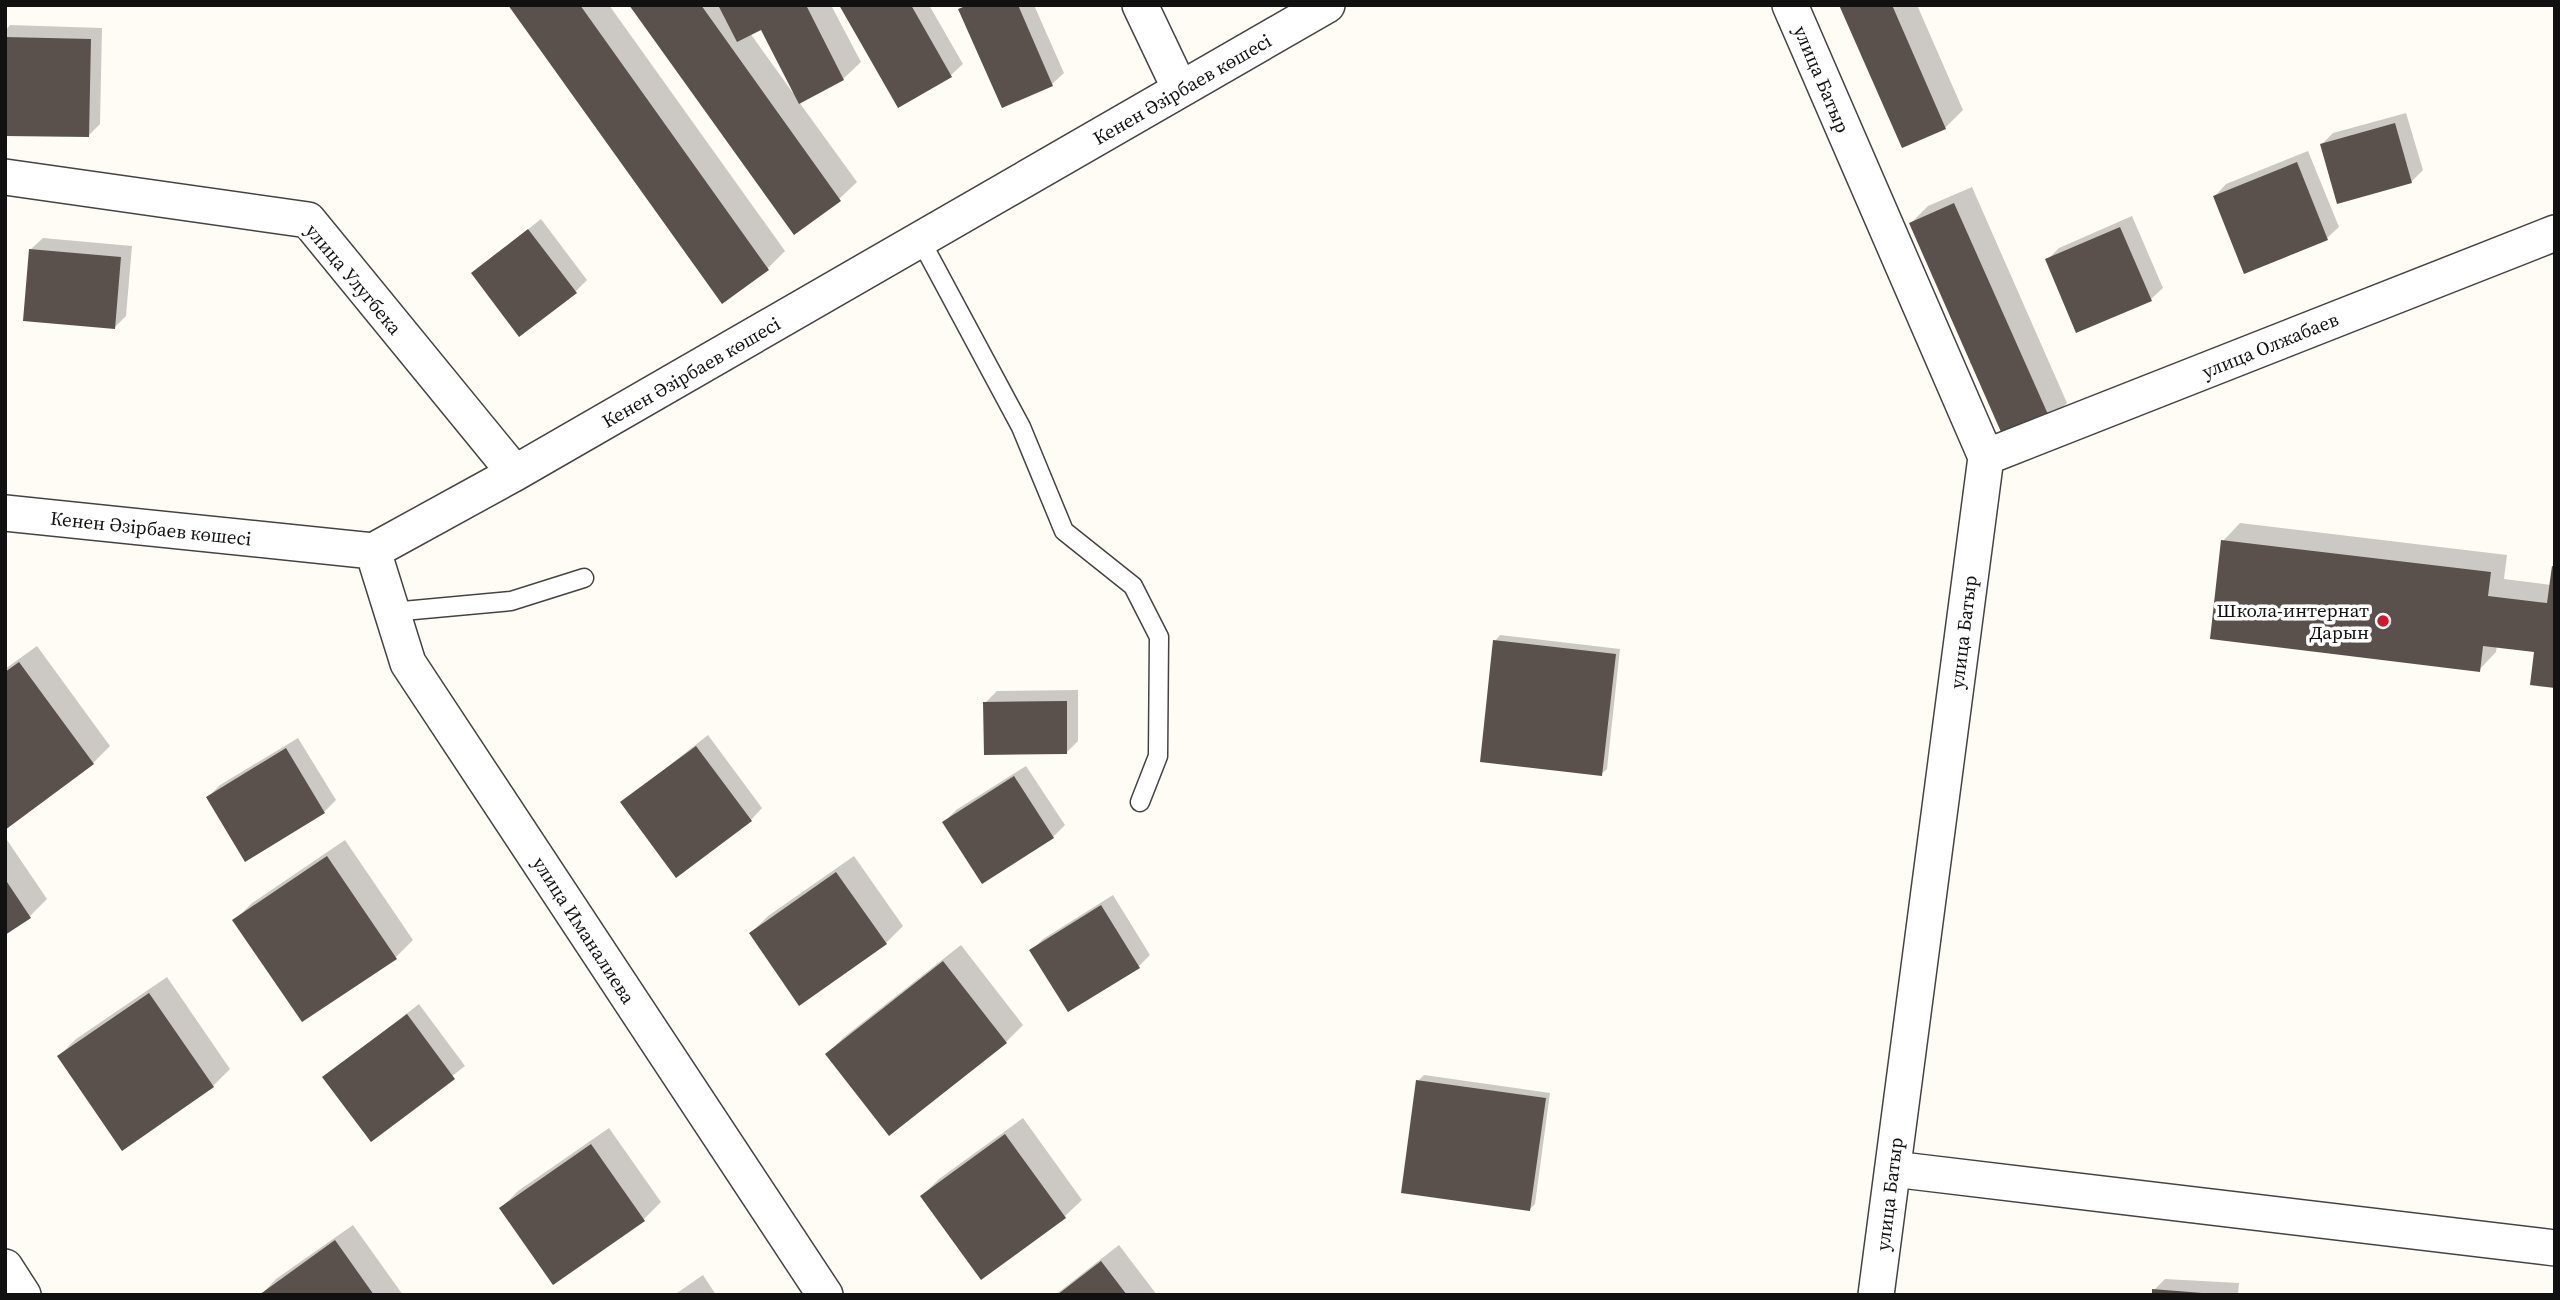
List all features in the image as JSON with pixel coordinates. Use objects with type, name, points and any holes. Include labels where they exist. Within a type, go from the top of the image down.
[{"type":"street","points":[[1140,5],[1180,89]]},
{"type":"street","name":"Кенен Әзірбаев көшесі","points":[[5,513],[373,551],[515,473],[1327,5]]},
{"type":"street","name":"улица Батыр","points":[[1790,5],[1986,457],[1876,1295]]},
{"type":"street","name":"улица Улугбека","points":[[5,177],[308,220],[515,473]]},
{"type":"street","name":"улица Олжабаев","points":[[1986,457],[2555,233]]},
{"type":"street","name":"улица Иманалиева","points":[[373,551],[408,663],[825,1295]]},
{"type":"street","points":[[1893,1169],[2555,1248]]},
{"type":"street","points":[[5,1267],[23,1295]]},
{"type":"lane","points":[[920,239],[1021,427],[1064,531],[1133,586],[1158,636],[1158,756],[1140,802]]},
{"type":"lane","points":[[392,612],[511,601],[584,578]]},
{"type":"building","points":[[508,5],[580,5],[769,270],[722,304]]},
{"type":"building","points":[[629,5],[701,5],[841,201],[794,235]]},
{"type":"building","points":[[718,5],[806,5],[844,80],[799,104],[761,30],[737,42]]},
{"type":"building","points":[[839,5],[911,5],[952,77],[898,108]]},
{"type":"building","points":[[968,5],[1018,5],[1053,86],[1002,108],[958,9]]},
{"type":"building","points":[[1839,5],[1892,5],[1946,129],[1902,148]]},
{"type":"building","points":[[5,37],[91,39],[89,137],[5,136]]},
{"type":"building","points":[[2395,123],[2412,183],[2337,204],[2320,144]]},
{"type":"building","points":[[2297,162],[2328,240],[2244,274],[2213,196]]},
{"type":"building","points":[[1954,203],[2051,421],[2005,441],[1909,223]]},
{"type":"building","points":[[2120,227],[2152,301],[2076,333],[2045,259]]},
{"type":"building","points":[[528,229],[577,293],[519,337],[471,273]]},
{"type":"building","points":[[29,249],[121,257],[115,329],[23,321]]},
{"type":"building","name":"Школа-интернат Дарын","points":[[2221,540],[2491,572],[2488,596],[2547,603],[2552,566],[2555,567],[2555,688],[2530,685],[2534,652],[2483,646],[2480,672],[2210,639]]},
{"type":"building","points":[[1493,640],[1616,654],[1602,776],[1480,762]]},
{"type":"building","points":[[19,662],[94,764],[5,830],[5,672]]},
{"type":"building","points":[[1067,701],[1067,754],[984,755],[983,702]]},
{"type":"building","points":[[696,746],[752,821],[676,878],[620,802]]},
{"type":"building","points":[[286,748],[325,813],[245,862],[206,797]]},
{"type":"building","points":[[1014,776],[1054,838],[982,884],[942,822]]},
{"type":"building","points":[[327,856],[397,959],[302,1022],[232,920]]},
{"type":"building","points":[[836,872],[887,944],[799,1006],[749,933]]},
{"type":"building","points":[[5,879],[31,918],[5,935]]},
{"type":"building","points":[[1101,905],[1140,968],[1068,1012],[1029,950]]},
{"type":"building","points":[[943,961],[1007,1043],[889,1136],[825,1054]]},
{"type":"building","points":[[149,993],[214,1087],[122,1151],[57,1056]]},
{"type":"building","points":[[407,1014],[455,1079],[371,1142],[322,1077]]},
{"type":"building","points":[[1416,1080],[1546,1098],[1530,1211],[1401,1193]]},
{"type":"building","points":[[1005,1134],[1066,1218],[981,1280],[920,1196]]},
{"type":"building","points":[[591,1144],[645,1221],[553,1285],[499,1208]]},
{"type":"building","points":[[335,1240],[374,1295],[259,1295]]},
{"type":"building","points":[[1101,1261],[1127,1295],[1057,1295]]},
{"type":"building","points":[[2152,1289],[2202,1293],[2202,1295],[2152,1295]]},
{"type":"place","name":"Школа-интернат Дарын","points":[[2383,621]]}]
